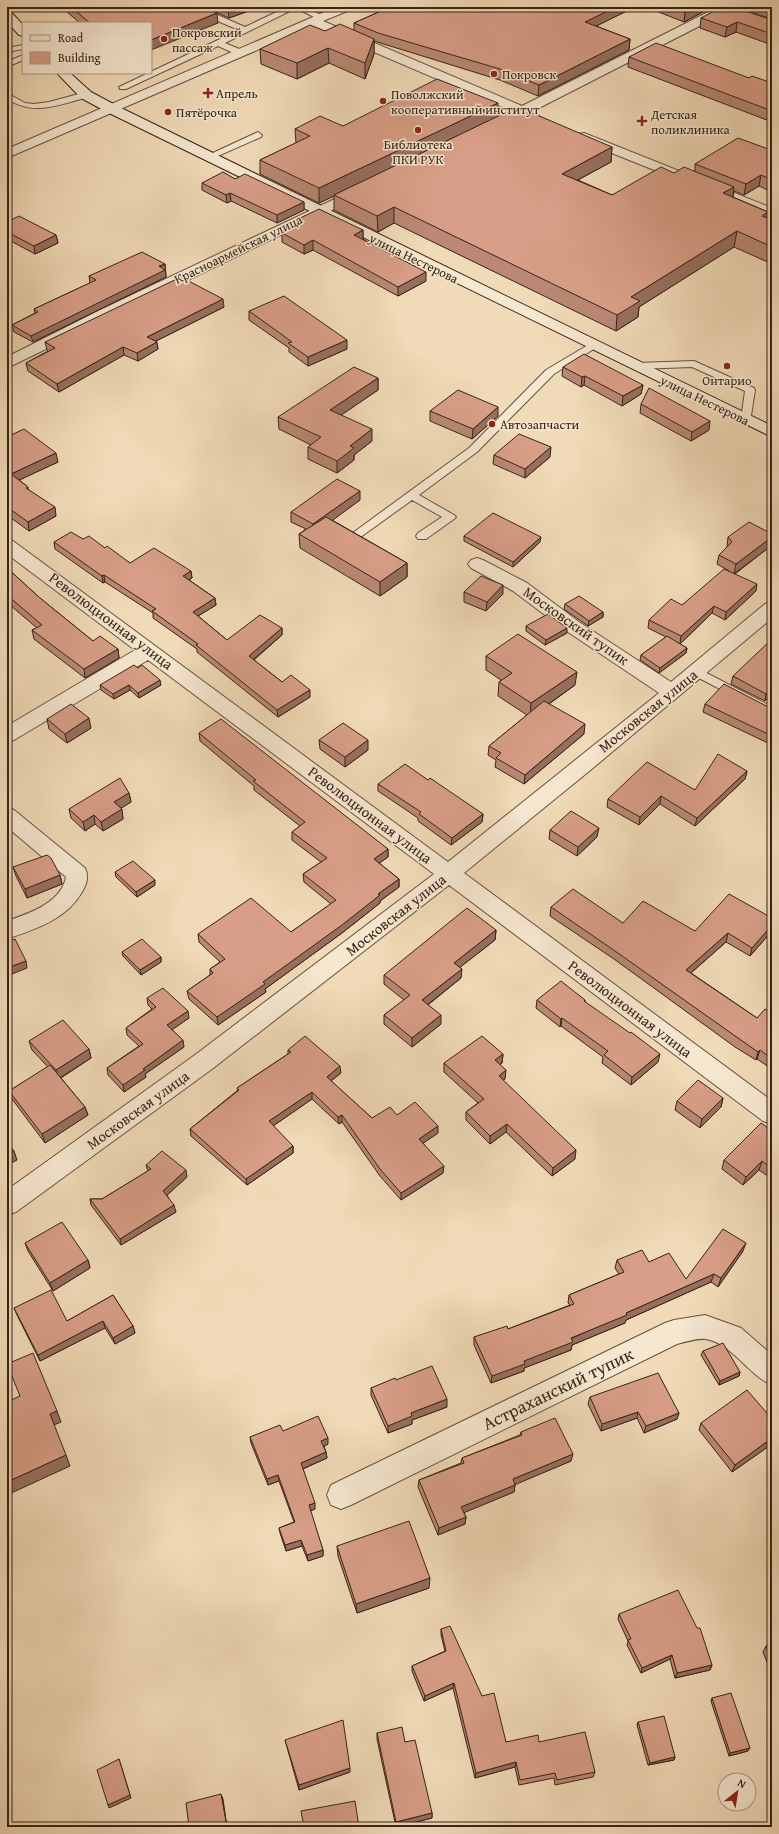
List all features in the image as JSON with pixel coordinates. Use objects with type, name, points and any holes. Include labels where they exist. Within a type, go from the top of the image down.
[{"type":"street","points":[[7,154],[112,110],[240,52],[346,7]]},
{"type":"street","points":[[488,129],[728,9]]},
{"type":"street","points":[[7,15],[22,31]]},
{"type":"street","points":[[317,19],[545,121]]},
{"type":"street","name":"улица Нестерова","points":[[64,74],[86,95],[112,110],[772,432]]},
{"type":"street","points":[[575,133],[772,213]]},
{"type":"street","name":"Красноармейская улица","points":[[7,363],[103,314],[374,184]]},
{"type":"street","name":"Революционная улица","points":[[7,545],[772,1114]]},
{"type":"street","name":"Московский тупик","points":[[477,564],[520,587],[572,626],[672,692]]},
{"type":"street","name":"Московская улица","points":[[7,1204],[110,1132],[216,1054],[448,874],[697,672],[772,608]]},
{"type":"street","points":[[7,735],[150,650]]},
{"type":"street","points":[[7,815],[77,874],[76,884],[70,894],[49,914],[7,930]]},
{"type":"street","name":"Астраханский тупик","points":[[341,1495],[674,1332],[705,1327],[732,1337],[772,1372]]},
{"type":"lane","points":[[152,74],[218,44],[293,7]]},
{"type":"lane","points":[[299,7],[317,19]]},
{"type":"lane","points":[[196,8],[245,30]]},
{"type":"lane","points":[[218,44],[240,52]]},
{"type":"lane","points":[[7,50],[22,47]]},
{"type":"lane","points":[[7,65],[22,58]]},
{"type":"lane","points":[[123,87],[152,74]]},
{"type":"lane","points":[[7,96],[25,106],[34,106],[47,105],[86,95]]},
{"type":"lane","points":[[208,157],[258,135]]},
{"type":"lane","points":[[358,534],[473,450],[550,372],[593,345]]},
{"type":"lane","points":[[636,366],[694,364],[750,390],[746,420]]},
{"type":"lane","points":[[411,495],[450,517],[422,536]]},
{"type":"lane","points":[[697,672],[772,712]]},
{"type":"building","points":[[71,7],[203,7],[217,13],[152,40],[152,22],[89,22]]},
{"type":"building","points":[[390,7],[616,7],[585,22],[630,39],[539,85],[500,69],[378,33],[354,23]]},
{"type":"building","points":[[673,7],[694,7],[685,12]]},
{"type":"building","points":[[722,7],[733,7],[772,20],[772,34],[737,22],[727,27],[701,18]]},
{"type":"building","points":[[340,24],[374,39],[365,63],[328,48],[297,63],[260,49],[310,25],[325,31]]},
{"type":"building","points":[[656,43],[749,78],[752,76],[772,83],[772,111],[629,57]]},
{"type":"building","points":[[437,79],[498,103],[319,188],[260,160],[310,136],[295,129],[320,116],[343,126]]},
{"type":"building","points":[[513,109],[519,111],[523,109],[612,147],[562,174],[612,195],[661,167],[674,173],[684,167],[734,187],[723,193],[768,212],[762,216],[772,220],[772,247],[737,231],[631,297],[640,301],[617,315],[394,207],[377,216],[334,195]]},
{"type":"building","points":[[738,138],[771,150],[772,149],[772,180],[761,175],[746,184],[695,164]]},
{"type":"building","points":[[223,172],[235,179],[245,174],[304,202],[277,215],[230,193],[226,195],[202,183]]},
{"type":"building","points":[[319,209],[363,230],[354,235],[426,272],[398,287],[313,240],[304,245],[282,233],[299,225],[292,222]]},
{"type":"building","points":[[19,216],[56,235],[34,246],[7,232],[7,222]]},
{"type":"building","points":[[142,252],[165,264],[159,266],[165,270],[31,336],[12,325],[38,312],[34,309],[96,280],[89,276]]},
{"type":"building","points":[[181,277],[223,299],[147,337],[157,342],[137,353],[123,347],[57,384],[26,363],[55,348],[45,342]]},
{"type":"building","points":[[284,296],[347,340],[308,357],[288,343],[292,342],[249,311]]},
{"type":"building","points":[[584,354],[643,385],[623,396],[585,376],[582,377],[563,367]]},
{"type":"building","points":[[354,367],[378,378],[330,410],[372,429],[350,446],[354,448],[337,461],[308,447],[321,437],[278,417]]},
{"type":"building","points":[[649,388],[710,421],[692,432],[641,404]]},
{"type":"building","points":[[458,390],[498,407],[473,429],[430,411]]},
{"type":"building","points":[[24,429],[56,453],[11,474],[28,487],[26,488],[55,507],[28,522],[7,507],[7,437]]},
{"type":"building","points":[[519,434],[551,447],[525,469],[494,455]]},
{"type":"building","points":[[337,479],[360,491],[313,524],[291,512]]},
{"type":"building","points":[[493,513],[541,537],[513,562],[464,536]]},
{"type":"building","points":[[326,517],[407,563],[380,582],[299,534]]},
{"type":"building","points":[[749,522],[772,534],[772,537],[736,564],[719,555],[732,542],[728,537]]},
{"type":"building","points":[[71,532],[83,539],[89,536],[105,548],[107,546],[130,563],[154,548],[191,571],[183,576],[215,598],[193,612],[227,640],[260,615],[282,628],[249,656],[282,682],[291,675],[310,690],[277,710],[196,645],[198,644],[152,611],[156,609],[104,575],[102,576],[54,542]]},
{"type":"building","points":[[7,568],[40,598],[93,641],[100,636],[118,649],[84,669],[32,630],[42,625],[8,596],[7,597]]},
{"type":"building","points":[[724,569],[757,584],[726,612],[714,606],[681,636],[649,620],[671,599],[682,605]]},
{"type":"building","points":[[481,576],[503,585],[487,602],[464,592]]},
{"type":"building","points":[[579,596],[603,612],[589,621],[565,604]]},
{"type":"building","points":[[548,614],[567,628],[546,640],[526,626]]},
{"type":"building","points":[[518,634],[577,672],[531,703],[499,682],[512,673],[486,656]]},
{"type":"building","points":[[667,636],[687,648],[660,668],[641,655]]},
{"type":"building","points":[[772,639],[772,688],[766,694],[733,676]]},
{"type":"building","points":[[134,665],[138,668],[142,665],[160,680],[138,693],[129,685],[113,694],[100,685]]},
{"type":"building","points":[[724,684],[772,709],[772,736],[705,704]]},
{"type":"building","points":[[544,701],[585,724],[525,775],[496,758],[501,753],[489,746]]},
{"type":"building","points":[[71,704],[89,718],[65,734],[47,719]]},
{"type":"building","points":[[221,719],[388,849],[374,859],[399,879],[378,894],[380,895],[342,925],[263,982],[265,984],[217,1017],[187,991],[213,973],[210,969],[225,959],[198,934],[251,898],[291,932],[336,900],[303,874],[327,858],[292,832],[305,822],[253,781],[256,780],[199,733]]},
{"type":"building","points":[[343,723],[368,740],[345,757],[319,740]]},
{"type":"building","points":[[718,754],[747,771],[697,818],[661,796],[640,817],[608,799],[647,762],[695,790]]},
{"type":"building","points":[[405,764],[428,780],[430,778],[483,814],[452,838],[419,814],[421,812],[378,784]]},
{"type":"building","points":[[120,778],[129,793],[114,802],[122,809],[101,822],[94,815],[83,822],[69,809]]},
{"type":"building","points":[[571,811],[599,828],[578,847],[550,830]]},
{"type":"building","points":[[47,855],[51,858],[60,875],[25,889],[13,867]]},
{"type":"building","points":[[133,861],[155,880],[136,892],[115,872]]},
{"type":"building","points":[[573,889],[623,923],[643,901],[695,931],[729,894],[772,918],[772,925],[752,948],[728,933],[686,970],[757,1018],[765,1009],[772,1013],[772,1059],[760,1050],[758,1052],[551,907]]},
{"type":"building","points":[[467,908],[496,930],[454,963],[462,969],[422,1000],[441,1015],[412,1038],[384,1015],[410,995],[384,975]]},
{"type":"building","points":[[15,939],[26,961],[7,968],[7,942]]},
{"type":"building","points":[[142,939],[161,957],[140,970],[122,952]]},
{"type":"building","points":[[561,981],[585,1000],[584,1001],[630,1033],[631,1032],[660,1054],[632,1077],[604,1055],[608,1051],[562,1018],[561,1019],[537,1000]]},
{"type":"building","points":[[163,988],[188,1011],[167,1025],[183,1040],[123,1085],[107,1068],[143,1044],[126,1028],[156,1007],[147,998]]},
{"type":"building","points":[[63,1020],[89,1049],[56,1070],[29,1041]]},
{"type":"building","points":[[305,1036],[340,1066],[327,1077],[372,1118],[390,1107],[397,1115],[415,1102],[438,1126],[419,1139],[444,1166],[401,1193],[380,1169],[342,1115],[338,1117],[312,1092],[269,1121],[293,1146],[246,1179],[190,1129],[239,1090],[237,1088],[291,1052],[288,1050]]},
{"type":"building","points":[[482,1036],[503,1054],[495,1060],[506,1070],[499,1076],[576,1150],[553,1168],[507,1124],[490,1136],[466,1112],[484,1099],[444,1063]]},
{"type":"building","points":[[50,1065],[85,1107],[42,1134],[9,1091]]},
{"type":"building","points":[[698,1080],[723,1098],[702,1119],[677,1101]]},
{"type":"building","points":[[761,1123],[772,1131],[772,1169],[762,1161],[746,1177],[724,1160]]},
{"type":"building","points":[[7,1141],[14,1151],[7,1155]]},
{"type":"building","points":[[162,1151],[186,1170],[163,1191],[174,1205],[120,1239],[90,1199],[102,1199],[151,1169],[146,1165]]},
{"type":"building","points":[[62,1222],[88,1260],[50,1283],[25,1243]]},
{"type":"building","points":[[723,1229],[746,1243],[721,1278],[714,1274],[626,1313],[627,1315],[571,1338],[573,1342],[524,1361],[525,1364],[492,1376],[474,1337],[507,1326],[508,1329],[574,1304],[569,1295],[624,1272],[617,1260],[642,1250],[649,1262],[669,1253],[686,1279]]},
{"type":"building","points":[[51,1290],[67,1321],[113,1295],[133,1326],[113,1338],[103,1321],[38,1355],[14,1308]]},
{"type":"building","points":[[723,1343],[740,1372],[720,1381],[703,1351]]},
{"type":"building","points":[[33,1353],[57,1411],[50,1414],[66,1455],[7,1482],[7,1402],[20,1396],[7,1364]]},
{"type":"building","points":[[432,1366],[447,1399],[411,1413],[412,1416],[388,1426],[371,1388],[395,1378],[396,1380]]},
{"type":"building","points":[[658,1373],[679,1413],[646,1426],[638,1412],[602,1424],[590,1397]]},
{"type":"building","points":[[747,1390],[772,1419],[772,1438],[735,1465],[701,1423]]},
{"type":"building","points":[[318,1416],[328,1438],[321,1441],[326,1452],[301,1463],[315,1503],[309,1505],[323,1550],[307,1555],[301,1540],[285,1545],[279,1528],[295,1522],[278,1475],[267,1479],[250,1437],[280,1425],[283,1431]]},
{"type":"building","points":[[555,1418],[573,1454],[513,1479],[515,1485],[461,1507],[466,1517],[439,1528],[419,1480],[464,1463],[462,1458],[522,1435],[521,1432]]},
{"type":"building","points":[[409,1521],[430,1578],[356,1604],[337,1546]]},
{"type":"building","points":[[678,1590],[697,1628],[700,1628],[712,1665],[677,1673],[672,1655],[642,1668],[628,1640],[631,1639],[619,1614]]},
{"type":"building","points":[[450,1626],[482,1696],[494,1693],[506,1742],[538,1735],[539,1742],[585,1732],[595,1772],[557,1780],[555,1773],[520,1780],[516,1762],[476,1773],[454,1683],[425,1696],[412,1666],[446,1651],[441,1629]]},
{"type":"building","points":[[772,1644],[772,1661],[766,1646]]},
{"type":"building","points":[[731,1693],[750,1748],[730,1753],[712,1698]]},
{"type":"building","points":[[664,1716],[675,1757],[650,1763],[638,1722]]},
{"type":"building","points":[[343,1720],[350,1768],[299,1785],[285,1740]]},
{"type":"building","points":[[402,1727],[405,1742],[415,1740],[432,1813],[396,1822],[377,1733]]},
{"type":"building","points":[[119,1759],[130,1795],[108,1805],[97,1770]]},
{"type":"building","points":[[221,1794],[227,1827],[189,1827],[186,1803]]},
{"type":"building","points":[[355,1801],[359,1827],[304,1827],[301,1811]]},
{"type":"place","name":"Покровский пассаж","points":[[164,39]]},
{"type":"place","name":"Покровск","points":[[494,74]]},
{"type":"place","name":"Апрель","points":[[208,93]]},
{"type":"place","name":"Поволжский кооперативный институт","points":[[383,101]]},
{"type":"place","name":"Пятёрочка","points":[[168,112]]},
{"type":"place","name":"Детская поликлиника","points":[[642,121]]},
{"type":"place","name":"Библиотека ПКИ РУК","points":[[418,130]]},
{"type":"place","name":"Онтарио","points":[[727,366]]},
{"type":"place","name":"Автозапчасти","points":[[492,424]]}]
